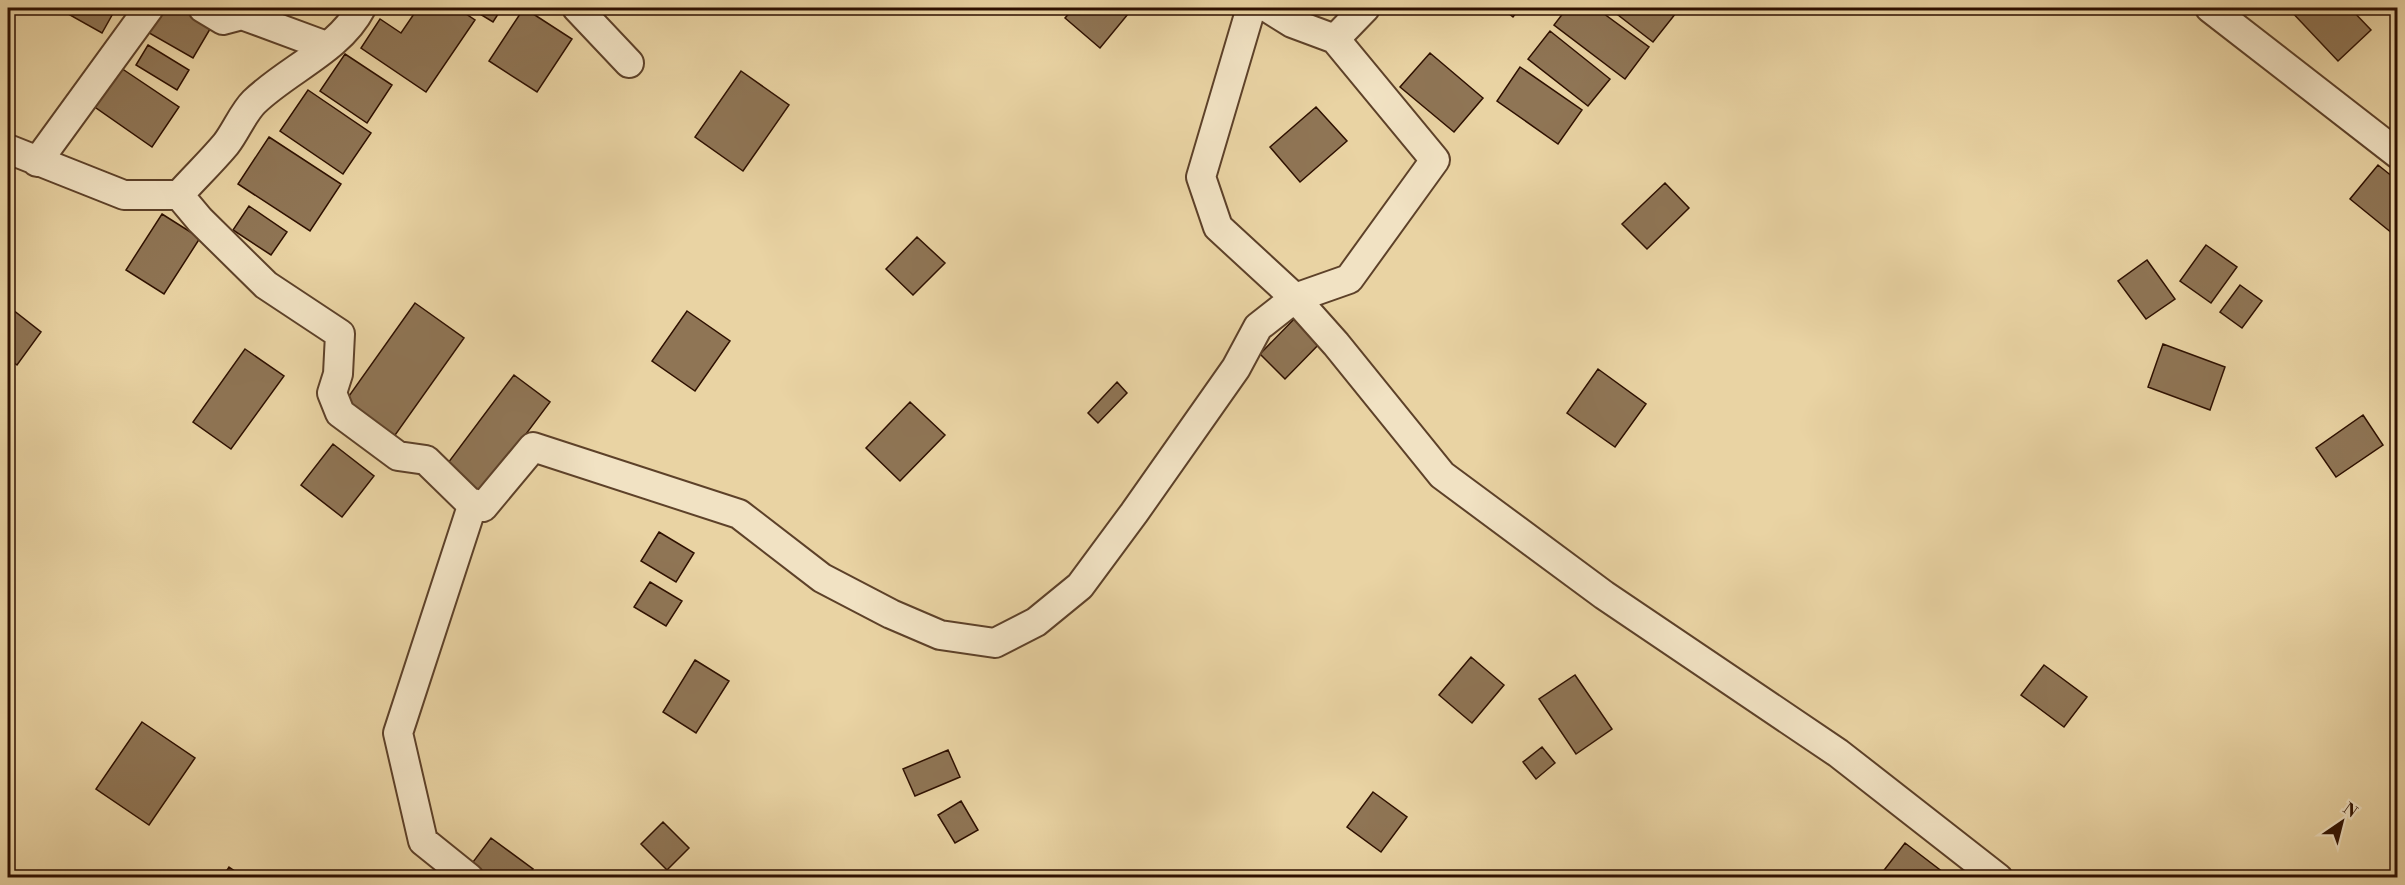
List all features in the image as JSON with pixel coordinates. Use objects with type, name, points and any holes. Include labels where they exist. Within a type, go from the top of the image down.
[{"type":"street","points":[[37,162],[149,8]]},
{"type":"street","points":[[203,8],[223,20],[242,15],[326,46]]},
{"type":"street","points":[[8,150],[124,195],[179,195],[227,142],[254,103],[326,46],[357,16],[361,8]]},
{"type":"street","points":[[577,8],[628,63]]},
{"type":"street","points":[[1251,8],[1201,177],[1218,227],[1295,298],[1336,344],[1443,475],[1604,595],[1838,753],[1998,878]]},
{"type":"street","points":[[179,195],[200,220],[266,285],[340,334],[338,374],[332,393],[339,413],[398,456],[426,460],[469,502],[483,507],[533,447],[739,514],[822,578],[881,609],[940,635],[994,643],[1035,622],[1080,586],[1236,368],[1258,327],[1295,298],[1349,279],[1436,160],[1335,39],[1292,23],[1268,8]]},
{"type":"street","points":[[1335,39],[1365,8]]},
{"type":"street","points":[[2210,8],[2397,154]]},
{"type":"street","points":[[469,878],[423,841],[398,733],[473,503]]},
{"type":"building","points":[[62,8],[116,8],[102,33],[61,10]]},
{"type":"building","points":[[157,8],[185,8],[213,24],[193,58],[144,30]]},
{"type":"building","points":[[418,8],[457,8],[475,20],[426,92],[361,48],[380,19],[401,33]]},
{"type":"building","points":[[470,8],[502,8],[493,22]]},
{"type":"building","points":[[524,8],[572,39],[537,92],[489,61]]},
{"type":"building","points":[[1074,8],[1133,8],[1100,48],[1065,18]]},
{"type":"building","points":[[1502,8],[1520,8],[1513,17]]},
{"type":"building","points":[[1567,8],[1596,8],[1649,47],[1625,79],[1554,25]]},
{"type":"building","points":[[1609,8],[1680,8],[1653,42]]},
{"type":"building","points":[[2288,8],[2350,8],[2371,30],[2338,61]]},
{"type":"building","points":[[1550,31],[1610,79],[1588,106],[1528,59]]},
{"type":"building","points":[[148,45],[189,70],[177,90],[136,65]]},
{"type":"building","points":[[1430,53],[1483,98],[1454,132],[1400,87]]},
{"type":"building","points":[[345,54],[392,85],[367,123],[320,91]]},
{"type":"building","points":[[115,64],[179,107],[152,147],[89,103]]},
{"type":"building","points":[[1520,67],[1582,110],[1558,144],[1497,101]]},
{"type":"building","points":[[741,71],[789,105],[743,171],[695,137]]},
{"type":"building","points":[[308,90],[371,133],[343,174],[280,131]]},
{"type":"building","points":[[1316,107],[1347,141],[1300,182],[1270,147]]},
{"type":"building","points":[[269,137],[341,184],[310,231],[238,184]]},
{"type":"building","points":[[2378,165],[2398,181],[2398,238],[2350,199]]},
{"type":"building","points":[[1665,183],[1689,208],[1647,249],[1622,224]]},
{"type":"building","points":[[249,206],[287,232],[271,255],[233,230]]},
{"type":"building","points":[[162,214],[200,238],[164,294],[126,270]]},
{"type":"building","points":[[917,237],[945,263],[913,295],[886,269]]},
{"type":"building","points":[[2206,245],[2237,267],[2211,303],[2180,281]]},
{"type":"building","points":[[2147,260],[2175,299],[2146,319],[2118,281]]},
{"type":"building","points":[[2240,285],[2262,301],[2242,328],[2220,312]]},
{"type":"building","points":[[415,303],[464,338],[393,438],[344,403]]},
{"type":"building","points":[[8,306],[41,332],[17,365],[8,358]]},
{"type":"building","points":[[687,311],[730,341],[695,391],[652,361]]},
{"type":"building","points":[[1298,315],[1324,339],[1285,379],[1260,354]]},
{"type":"building","points":[[2163,344],[2225,367],[2210,410],[2148,387]]},
{"type":"building","points":[[245,349],[284,376],[231,449],[193,422]]},
{"type":"building","points":[[1598,369],[1646,404],[1615,447],[1567,413]]},
{"type":"building","points":[[514,375],[550,402],[481,494],[445,467]]},
{"type":"building","points":[[1117,382],[1127,393],[1098,423],[1088,413]]},
{"type":"building","points":[[910,402],[945,435],[900,481],[866,448]]},
{"type":"building","points":[[2363,415],[2383,445],[2336,477],[2316,448]]},
{"type":"building","points":[[333,444],[374,476],[342,517],[301,485]]},
{"type":"building","points":[[659,532],[694,553],[676,582],[641,561]]},
{"type":"building","points":[[650,582],[682,601],[666,626],[634,607]]},
{"type":"building","points":[[1471,657],[1504,685],[1472,723],[1439,695]]},
{"type":"building","points":[[695,660],[729,681],[696,733],[663,712]]},
{"type":"building","points":[[2044,665],[2087,697],[2064,727],[2021,695]]},
{"type":"building","points":[[1575,675],[1612,729],[1576,754],[1539,699]]},
{"type":"building","points":[[142,722],[195,758],[149,825],[96,789]]},
{"type":"building","points":[[1542,747],[1555,763],[1536,779],[1523,762]]},
{"type":"building","points":[[948,750],[960,777],[915,796],[903,769]]},
{"type":"building","points":[[1373,792],[1407,817],[1381,852],[1347,827]]},
{"type":"building","points":[[961,801],[978,830],[955,843],[938,815]]},
{"type":"building","points":[[663,822],[689,848],[667,870],[641,844]]},
{"type":"building","points":[[491,838],[533,869],[526,878],[485,878],[470,866]]},
{"type":"building","points":[[1905,843],[1948,876],[1947,878],[1878,878]]},
{"type":"building","points":[[229,867],[242,876],[241,878],[222,878]]}]
